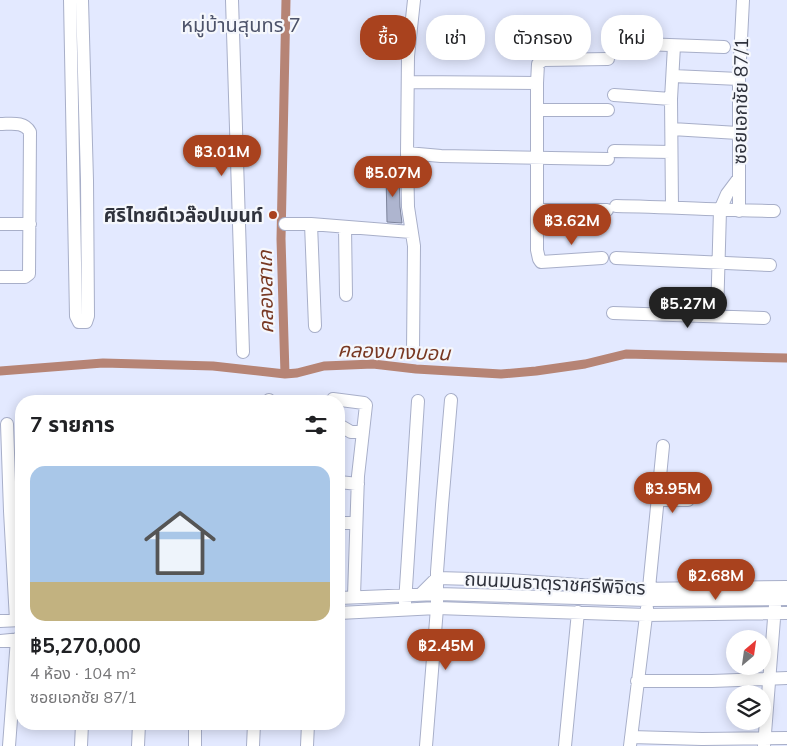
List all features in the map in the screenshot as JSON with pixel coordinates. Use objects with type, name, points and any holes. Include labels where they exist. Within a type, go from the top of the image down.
[{"type":"street","points":[[70,0],[76,316],[79,322],[84,323],[88,316],[87,180],[82,0]]},
{"type":"street","points":[[232,0],[243,352]]},
{"type":"street","points":[[413,351],[414,246],[408,207],[407,153],[409,43],[414,0]]},
{"type":"street","name":"ซอยเอกชัย 87/1","points":[[717,316],[720,210],[727,194],[739,178],[738,133],[742,0]]},
{"type":"street","points":[[663,46],[724,47]]},
{"type":"street","points":[[672,207],[671,99],[674,46]]},
{"type":"street","points":[[601,59],[543,60],[538,64],[536,83],[537,250],[540,261],[602,258]]},
{"type":"street","points":[[673,76],[739,79]]},
{"type":"street","points":[[408,82],[536,83]]},
{"type":"street","points":[[614,95],[671,99]]},
{"type":"street","points":[[537,110],[608,110]]},
{"type":"street","points":[[0,124],[20,124],[30,132],[29,274],[25,277],[0,277]]},
{"type":"street","points":[[672,129],[738,133]]},
{"type":"street","points":[[407,153],[441,156],[537,158],[671,152]]},
{"type":"street","points":[[739,178],[739,210]]},
{"type":"street","points":[[538,210],[672,207],[774,211]]},
{"type":"street","points":[[0,224],[30,224]]},
{"type":"street","points":[[284,224],[311,224],[411,232]]},
{"type":"street","points":[[311,224],[315,326]]},
{"type":"street","points":[[345,227],[346,295]]},
{"type":"street","points":[[616,258],[770,265]]},
{"type":"street","points":[[613,313],[764,318]]},
{"type":"street","points":[[333,386],[333,395]]},
{"type":"street","points":[[426,746],[451,400]]},
{"type":"street","points":[[345,401],[365,403],[356,522],[358,596],[363,612]]},
{"type":"street","points":[[405,609],[418,401]]},
{"type":"street","points":[[7,424],[10,511],[15,572]]},
{"type":"street","points":[[345,428],[351,432],[363,432]]},
{"type":"street","points":[[663,446],[646,615],[630,741],[764,742],[787,738]]},
{"type":"street","points":[[345,483],[358,484]]},
{"type":"street","points":[[658,500],[688,500]]},
{"type":"street","points":[[345,523],[356,522]]},
{"type":"street","name":"ถนนมนธาตุราชศรีพิจิตร","points":[[420,594],[437,578],[509,580],[620,588],[648,594]]},
{"type":"street","points":[[764,742],[770,678],[781,614],[781,593]]},
{"type":"street","name":"ถนนมนธาตุราชศรีพิจิตร","points":[[345,597],[405,594],[781,593]]},
{"type":"street","name":"ถนนมนธาตุราชศรีพิจิตร","points":[[345,613],[437,608],[646,615],[781,614]]},
{"type":"street","points":[[565,746],[578,612]]},
{"type":"street","points":[[0,621],[15,620]]},
{"type":"street","points":[[0,641],[15,639]]},
{"type":"street","points":[[637,681],[787,678]]},
{"type":"street","points":[[9,746],[15,692]]},
{"type":"street","points":[[81,746],[82,730]]},
{"type":"street","points":[[138,746],[139,730]]},
{"type":"street","points":[[195,730],[195,746]]},
{"type":"street","points":[[253,746],[254,730]]},
{"type":"street","points":[[307,746],[308,730]]},
{"type":"building","points":[[399,173],[402,223],[387,222],[386,174]]},
{"type":"waterway","name":"คลองสาเก","points":[[285,374],[281,239],[286,0]]},
{"type":"waterway","name":"คลองบางบอน","points":[[0,371],[103,363],[213,366],[285,374],[324,366],[373,364],[416,369],[501,374],[585,364],[626,354],[787,358]]},
{"type":"place","name":"ศิริไทยดีเวล๊อปเมนท์","points":[[273,215]]},
{"type":"district","name":"หมู่บ้านสุนทร 7","points":[[241,24]]}]
